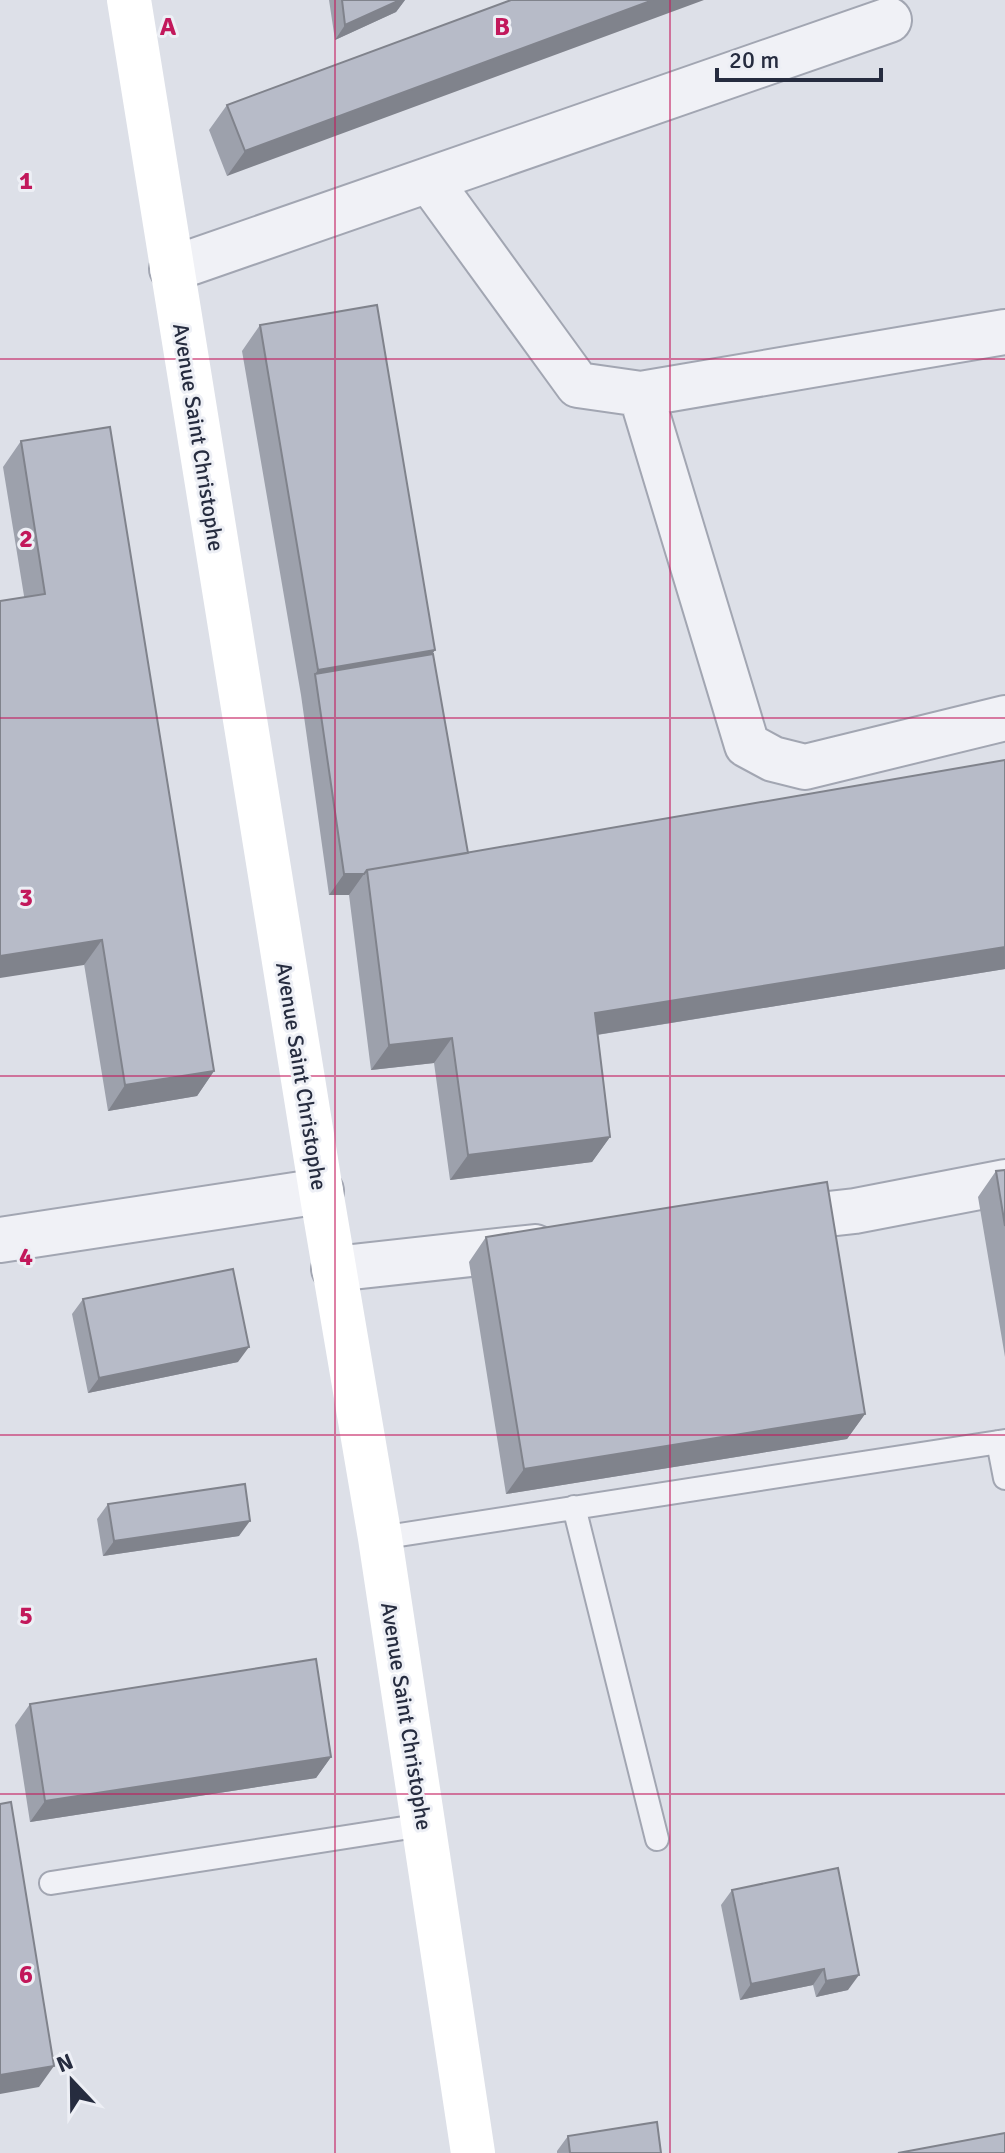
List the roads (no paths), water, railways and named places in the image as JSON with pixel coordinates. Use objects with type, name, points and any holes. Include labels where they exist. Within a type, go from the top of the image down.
[{"type":"street","name":"Avenue Saint Christophe","points":[[129,0],[380,1538],[473,2153]]},
{"type":"street","points":[[172,269],[889,20]]},
{"type":"street","points":[[429,180],[578,385],[641,394],[1005,332]]},
{"type":"street","points":[[641,394],[747,745],[773,759],[805,767],[1005,718]]},
{"type":"street","points":[[729,1225],[855,1211],[1005,1182]]},
{"type":"street","points":[[0,1240],[321,1191]]},
{"type":"street","points":[[334,1269],[571,1243]]},
{"type":"lane","points":[[380,1538],[1002,1441],[1005,1478]]},
{"type":"lane","points":[[574,1507],[657,1839]]},
{"type":"lane","points":[[51,1883],[423,1825]]}]
